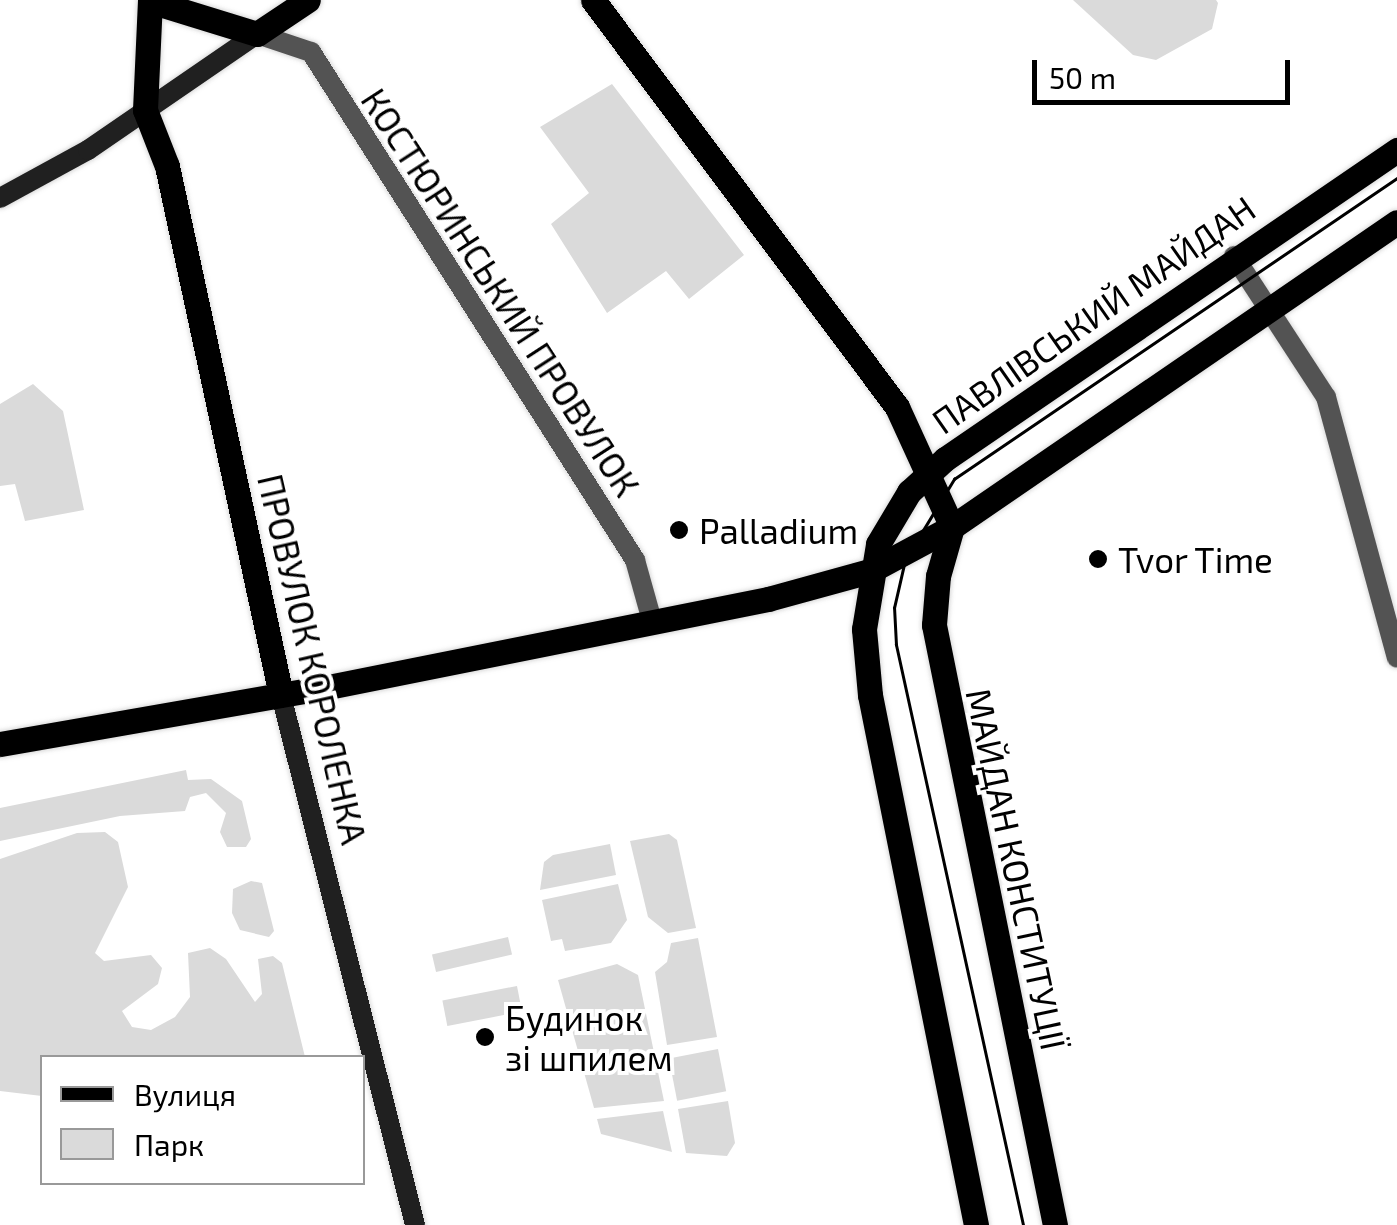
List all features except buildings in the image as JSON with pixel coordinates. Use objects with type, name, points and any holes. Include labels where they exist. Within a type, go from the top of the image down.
[{"type":"main road","points":[[145,110],[150,0],[257,34],[308,0]]},
{"type":"main road","points":[[593,0],[898,407],[952,528]]},
{"type":"main road","name":"ПРОВУЛОК КОРОЛЕНКА","points":[[145,110],[167,166],[281,695]]},
{"type":"main road","name":"ПАВЛІВСЬКИЙ МАЙДАН","points":[[870,571],[889,519],[926,474],[1234,256],[1397,150]]},
{"type":"main road","points":[[0,744],[281,695],[768,598],[870,571],[952,528],[1268,306],[1397,222]]},
{"type":"main road","name":"МАЙДАН КОНСТИТУЦІЇ","points":[[952,528],[934,625],[1055,1225]]},
{"type":"main road","points":[[870,571],[864,652],[870,695],[976,1225]]},
{"type":"street","points":[[0,198],[145,110],[257,34]]},
{"type":"street","name":"КОСТЮРИНСЬКИЙ ПРОВУЛОК","points":[[257,34],[311,52],[634,560],[652,621]]},
{"type":"street","points":[[1234,256],[1326,396],[1397,658]]},
{"type":"street","name":"ПРОВУЛОК КОРОЛЕНКА","points":[[281,695],[415,1225]]},
{"type":"green space","points":[[1073,0],[1218,3],[1212,29],[1156,60],[1133,55]]},
{"type":"green space","points":[[612,84],[744,255],[689,299],[666,271],[607,313],[551,224],[589,193],[540,127]]},
{"type":"green space","points":[[33,384],[63,411],[84,510],[25,521],[15,484],[0,486],[0,404]]},
{"type":"green space","points":[[186,770],[188,780],[211,779],[242,801],[251,839],[246,847],[227,847],[220,832],[226,813],[206,793],[190,797],[185,811],[120,816],[0,841],[0,808]]},
{"type":"green space","points":[[105,832],[118,842],[128,887],[95,953],[104,961],[151,955],[162,968],[158,984],[122,1011],[132,1027],[151,1030],[175,1017],[190,997],[188,953],[210,948],[226,959],[255,1002],[262,994],[258,959],[273,956],[282,963],[305,1055],[40,1055],[40,1096],[0,1091],[0,859],[77,833]]},
{"type":"green space","points":[[669,834],[677,840],[696,928],[668,933],[648,917],[630,841]]},
{"type":"green space","points":[[610,844],[616,875],[540,890],[544,862],[553,855]]},
{"type":"green space","points":[[251,881],[262,883],[274,931],[269,937],[240,930],[232,913],[233,889]]},
{"type":"green space","points":[[618,884],[627,920],[611,943],[565,951],[562,939],[551,941],[542,900]]},
{"type":"green space","points":[[508,937],[512,955],[436,972],[432,955]]},
{"type":"green space","points":[[698,938],[717,1037],[667,1045],[655,972],[667,962],[671,943]]},
{"type":"green space","points":[[617,964],[638,975],[664,1101],[594,1108],[558,980]]},
{"type":"green space","points":[[517,986],[522,1012],[447,1026],[442,1001]]},
{"type":"green space","points":[[718,1049],[726,1091],[677,1101],[669,1059]]},
{"type":"green space","points":[[728,1101],[735,1143],[727,1156],[686,1153],[678,1109]]},
{"type":"green space","points":[[663,1111],[672,1152],[601,1134],[597,1119]]},
{"type":"tram line","points":[[1023,1225],[896,645],[894,608],[905,560],[954,479],[1397,178]]},
{"type":"place","name":"Palladium","points":[[679,530]]},
{"type":"place","name":"Tvor Time","points":[[1098,559]]},
{"type":"place","name":"Будинок зі шпилем","points":[[485,1037]]}]
